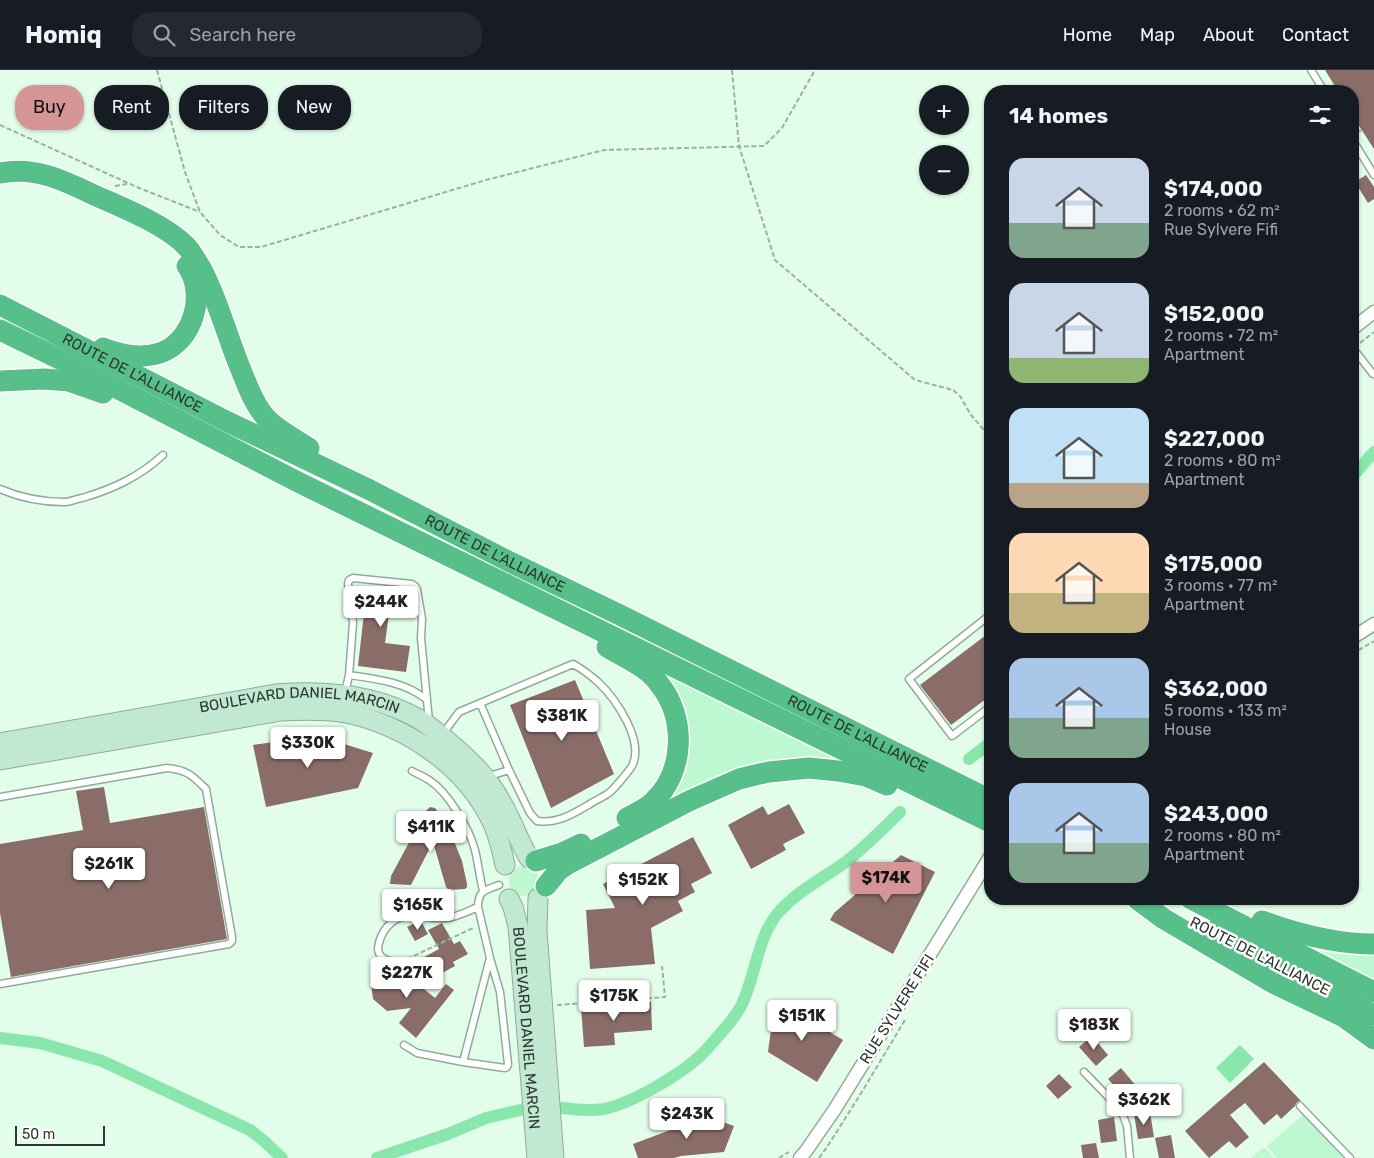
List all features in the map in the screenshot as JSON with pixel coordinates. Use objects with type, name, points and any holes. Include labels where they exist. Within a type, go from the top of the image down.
[{"type":"highway","points":[[0,173],[24,170],[43,173],[64,180],[150,222],[175,237],[188,247],[208,281],[248,388],[268,420],[310,449],[385,490],[469,532],[493,547],[508,561]]},
{"type":"highway","points":[[0,181],[19,178],[46,183],[155,236],[169,244],[191,270],[197,293],[192,319],[180,338],[162,352],[140,356],[114,352],[6,308]]},
{"type":"highway","name":"ROUTE DE L'ALLIANCE","points":[[6,308],[228,422],[368,488],[508,561],[984,797]]},
{"type":"highway","name":"ROUTE DE L'ALLIANCE","points":[[0,330],[184,422],[298,482],[982,819]]},
{"type":"highway","points":[[0,381],[44,379],[69,381],[184,422]]},
{"type":"highway","points":[[527,595],[561,619],[646,670],[660,684],[671,704],[678,728],[679,741],[674,768],[668,782],[653,803],[577,846],[562,853],[533,859]]},
{"type":"highway","points":[[542,892],[559,870],[568,864],[723,785],[769,772],[810,768],[866,776],[982,819]]},
{"type":"highway","points":[[1145,905],[1164,919],[1273,983],[1344,1016],[1374,1039]]},
{"type":"highway","name":"ROUTE DE L'ALLIANCE","points":[[1158,905],[1374,1015]]},
{"type":"highway","name":"ROUTE DE L'ALLIANCE","points":[[1203,905],[1374,992]]},
{"type":"highway","points":[[1228,905],[1288,931],[1344,942],[1374,944]]},
{"type":"main road","name":"BOULEVARD DANIEL MARCIN","points":[[0,743],[276,694],[303,692],[345,695],[373,701],[394,707],[417,718],[460,751],[476,767],[497,795],[517,837],[533,859]]},
{"type":"main road","name":"BOULEVARD DANIEL MARCIN","points":[[0,760],[281,711],[344,712],[393,728],[420,742],[449,766],[464,781],[488,813],[496,832],[505,865]]},
{"type":"main road","points":[[519,857],[533,859],[544,869],[546,875],[542,892],[532,902],[516,903],[497,892],[500,875],[505,865],[519,857]]},
{"type":"main road","name":"BOULEVARD DANIEL MARCIN","points":[[497,892],[513,907],[518,926],[537,1158]]},
{"type":"main road","name":"BOULEVARD DANIEL MARCIN","points":[[542,892],[537,931],[554,1158]]},
{"type":"street","points":[[1359,324],[1374,312]]},
{"type":"street","points":[[1359,634],[1374,624]]},
{"type":"street","name":"RUE SYLVERE FIFI","points":[[800,1158],[835,1109],[984,867]]},
{"type":"lane","points":[[1312,70],[1321,85]]},
{"type":"lane","points":[[1359,150],[1374,175]]},
{"type":"lane","points":[[1359,355],[1373,374]]},
{"type":"lane","points":[[0,489],[20,497],[66,502],[120,485],[153,464],[163,455]]},
{"type":"lane","points":[[345,695],[349,675],[353,623],[349,580],[352,578],[412,584],[417,589],[422,619],[421,638],[426,699],[436,732],[458,712],[573,664],[585,671],[611,696],[630,727],[636,751],[632,766],[610,792],[566,818],[544,822],[537,821],[530,813],[509,770],[480,703]]},
{"type":"lane","points":[[984,621],[908,679],[952,736],[984,712]]},
{"type":"lane","points":[[349,675],[391,682],[415,690],[426,699]]},
{"type":"lane","points":[[0,797],[167,768],[180,770],[193,776],[206,789],[232,937],[232,941],[229,944],[0,984]]},
{"type":"lane","points":[[484,778],[509,770]]},
{"type":"lane","points":[[404,1045],[417,1053],[463,1062],[505,1068],[508,1064],[500,992],[478,907],[480,896],[497,892],[473,844],[445,796],[430,780],[412,771]]},
{"type":"lane","points":[[390,960],[383,959],[378,948],[384,931],[396,919],[409,915],[435,919],[447,918],[478,907]]},
{"type":"lane","points":[[463,1062],[490,958]]},
{"type":"lane","points":[[1084,1072],[1121,1110],[1127,1126],[1130,1158]]},
{"type":"lane","points":[[1300,1106],[1350,1158]]},
{"type":"path","points":[[157,70],[185,172],[200,212],[220,234],[239,247],[261,247],[486,180],[604,150],[764,146],[782,128],[815,70]]},
{"type":"path","points":[[732,70],[739,146],[775,260],[915,380],[953,390],[960,396],[970,415],[984,430]]},
{"type":"path","points":[[0,125],[134,186],[200,212]]},
{"type":"path","points":[[1359,343],[1374,332]]},
{"type":"path","points":[[1359,650],[1374,641]]},
{"type":"path","points":[[407,959],[482,924]]},
{"type":"path","points":[[552,1006],[664,997],[662,966]]},
{"type":"shaded area","points":[[664,669],[847,762],[654,810],[688,748],[689,731],[682,703],[664,676]]},
{"type":"shaded area","points":[[524,866],[530,867],[538,875],[538,887],[530,895],[524,896],[518,895],[510,887],[509,881],[510,875],[518,867]]},
{"type":"shaded area","points":[[1319,951],[1374,956],[1374,981],[1316,957]]},
{"type":"shaded area","points":[[1240,1045],[1254,1059],[1230,1083],[1216,1068]]},
{"type":"shaded area","points":[[1304,1114],[1343,1158],[1277,1158],[1267,1146]]},
{"type":"shaded area","points":[[1264,1147],[1274,1158],[1251,1158]]},
{"type":"building","points":[[1325,70],[1374,70],[1374,149],[1359,126],[1359,85],[1334,85]]},
{"type":"building","points":[[1366,175],[1374,187],[1374,199],[1368,203],[1359,188],[1359,179]]},
{"type":"building","points":[[357,586],[408,592],[405,616],[389,614],[385,643],[410,646],[406,672],[358,666],[364,613],[357,612],[355,601]]},
{"type":"building","points":[[984,637],[984,700],[951,725],[920,685]]},
{"type":"building","points":[[575,680],[614,774],[551,808],[510,705]]},
{"type":"building","points":[[308,739],[344,744],[373,753],[358,788],[266,807],[253,745]]},
{"type":"building","points":[[104,787],[110,823],[204,807],[227,939],[11,977],[0,913],[0,844],[83,830],[76,791]]},
{"type":"building","points":[[789,804],[805,833],[783,844],[786,850],[751,869],[728,825],[763,806],[768,815]]},
{"type":"building","points":[[430,807],[435,808],[452,836],[462,861],[467,884],[465,889],[449,890],[446,887],[433,842],[411,885],[390,884],[391,876],[426,811]]},
{"type":"building","points":[[693,837],[712,873],[691,884],[695,892],[678,901],[683,911],[651,928],[655,964],[590,969],[586,910],[615,908],[603,884]]},
{"type":"building","points":[[901,855],[935,872],[893,954],[830,920],[834,913]]},
{"type":"building","points":[[421,921],[428,934],[415,941],[407,927]]},
{"type":"building","points":[[442,923],[454,944],[460,941],[468,954],[453,962],[455,966],[442,973],[438,967],[422,976],[415,962],[439,949],[428,930]]},
{"type":"building","points":[[398,968],[435,998],[446,984],[454,990],[416,1038],[399,1023],[411,1008],[387,1011],[373,999],[371,983],[381,970]]},
{"type":"building","points":[[651,1002],[652,1030],[614,1033],[615,1045],[584,1047],[581,1007]]},
{"type":"building","points":[[780,1002],[843,1040],[817,1082],[768,1052],[773,1015]]},
{"type":"building","points":[[1092,1036],[1108,1055],[1096,1066],[1079,1047]]},
{"type":"building","points":[[1264,1062],[1301,1101],[1297,1102],[1281,1119],[1277,1114],[1264,1125],[1245,1103],[1230,1115],[1249,1137],[1236,1148],[1229,1141],[1209,1158],[1185,1131]]},
{"type":"building","points":[[1121,1068],[1137,1087],[1125,1098],[1108,1079]]},
{"type":"building","points":[[1059,1074],[1072,1087],[1058,1099],[1046,1086]]},
{"type":"building","points":[[1150,1112],[1154,1137],[1138,1139],[1134,1114]]},
{"type":"building","points":[[700,1114],[734,1126],[724,1152],[674,1158],[638,1158],[633,1144],[681,1126],[685,1120],[690,1119],[697,1122]]},
{"type":"building","points":[[1114,1117],[1117,1141],[1101,1143],[1098,1120]]},
{"type":"building","points":[[1171,1135],[1175,1158],[1159,1158],[1155,1138]]},
{"type":"building","points":[[1096,1143],[1099,1158],[1083,1158],[1081,1145]]},
{"type":"waterway","points":[[1359,469],[1374,452]]},
{"type":"waterway","points":[[969,759],[984,748]]},
{"type":"waterway","points":[[562,1108],[593,1110],[615,1106],[654,1088],[699,1057],[740,1008],[747,993],[765,934],[778,913],[802,891],[854,855],[900,812]]},
{"type":"waterway","points":[[0,1038],[40,1043],[102,1061],[250,1130],[282,1158]]},
{"type":"waterway","points":[[377,1158],[448,1134],[486,1118],[520,1110]]}]
